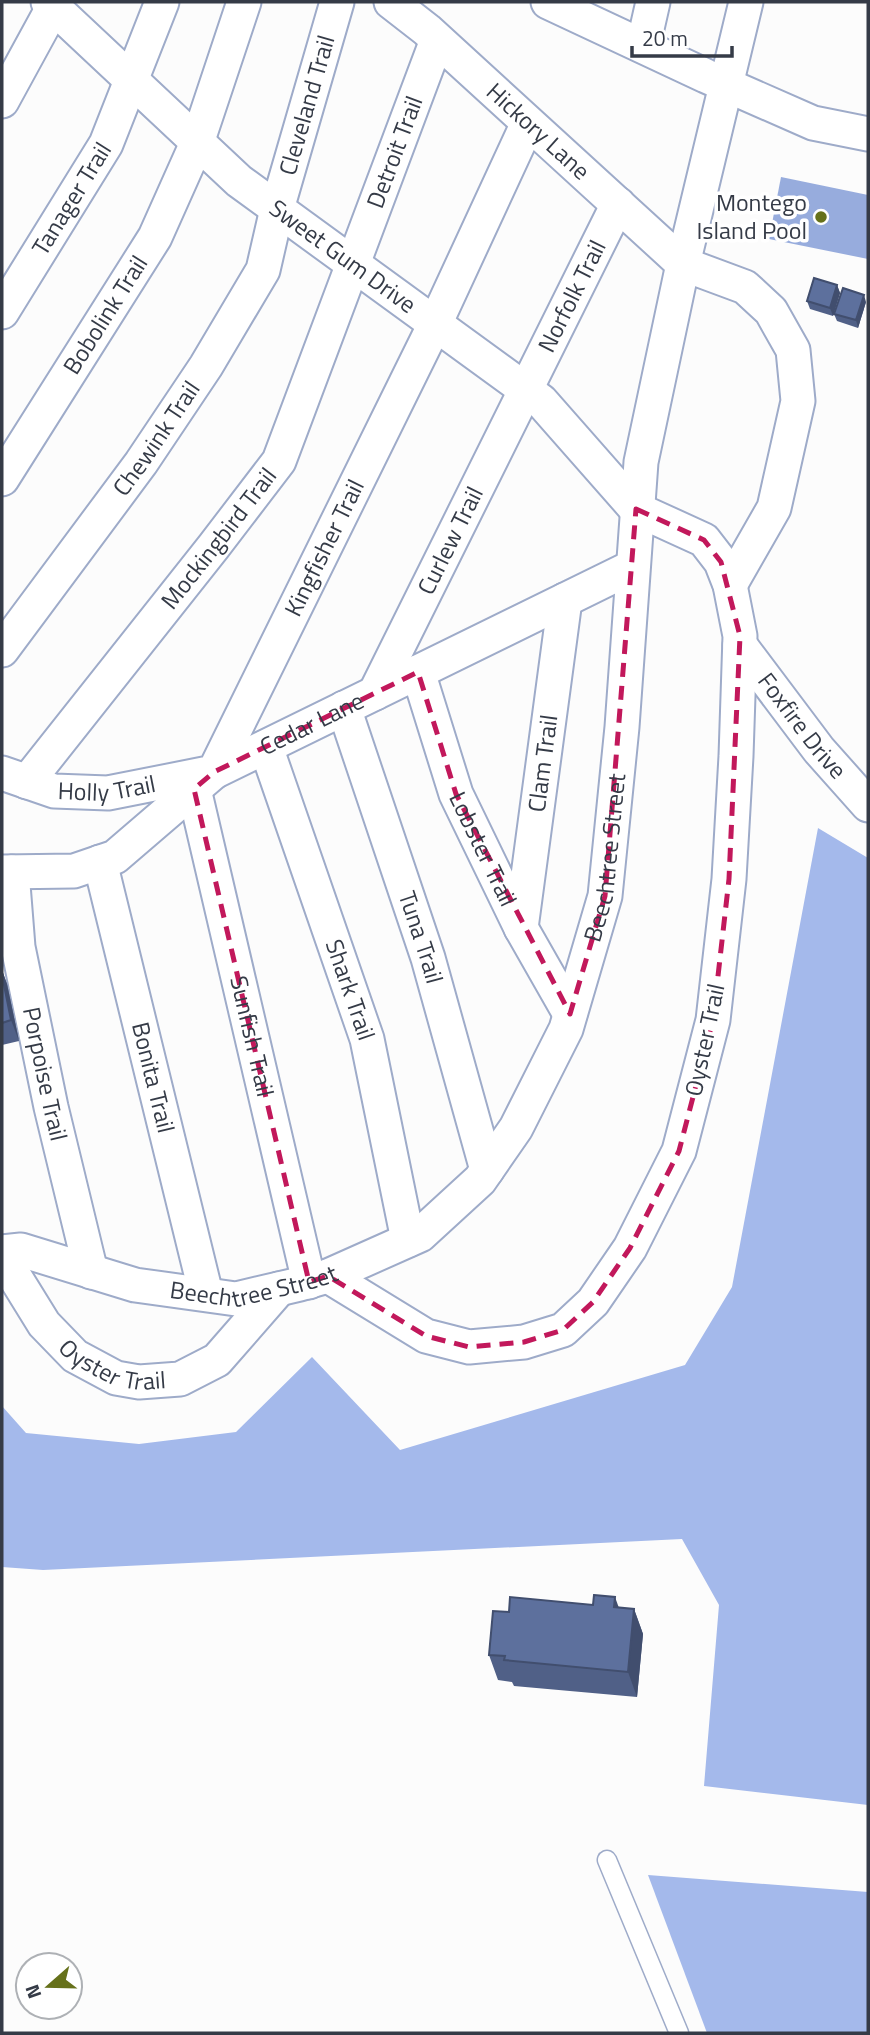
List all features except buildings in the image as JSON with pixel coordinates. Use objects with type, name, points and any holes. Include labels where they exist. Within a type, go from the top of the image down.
[{"type":"street","name":"Tanager Trail","points":[[2,312],[106,144],[162,2]]},
{"type":"street","name":"Bobolink Trail","points":[[2,479],[155,237],[197,143],[244,2]]},
{"type":"street","name":"Cleveland Trail","points":[[277,209],[337,2]]},
{"type":"street","name":"Hickory Lane","points":[[391,2],[438,40],[683,264]]},
{"type":"street","points":[[643,46],[653,2]]},
{"type":"street","name":"Beechtree Street","points":[[2,1254],[21,1250],[135,1285],[236,1299],[305,1283],[420,1235],[480,1180],[516,1128],[566,1029],[605,896],[622,727],[641,462],[683,264],[746,2]]},
{"type":"street","name":"Sweet Gum Drive","points":[[52,3],[239,181],[541,401],[636,509]]},
{"type":"street","points":[[2,101],[52,3]]},
{"type":"street","points":[[555,3],[725,85],[813,123],[868,134]]},
{"type":"street","name":"Detroit Trail","points":[[354,264],[438,40]]},
{"type":"street","name":"Kingfisher Trail","points":[[204,781],[435,324],[528,123]]},
{"type":"street","name":"Norfolk Trail","points":[[525,389],[618,204]]},
{"type":"street","name":"Chewink Trail","points":[[2,650],[141,464],[206,366],[263,270],[277,209]]},
{"type":"street","name":"Mockingbird Trail","points":[[14,778],[214,547],[279,461],[354,264]]},
{"type":"street","points":[[683,264],[745,287],[771,311],[793,350],[798,401],[774,508],[730,585]]},
{"type":"street","name":"Curlew Trail","points":[[375,693],[525,389]]},
{"type":"street","name":"Oyster Trail","points":[[2,1254],[44,1324],[75,1356],[117,1378],[139,1382],[180,1379],[217,1360],[305,1283],[426,1336],[469,1347],[524,1342],[564,1330],[593,1302],[630,1248],[679,1150],[713,1020],[729,879],[740,645],[730,585],[721,562],[704,540],[636,509]]},
{"type":"street","name":"Cedar Lane","points":[[7,872],[74,871],[115,857],[204,781],[344,708],[632,567]]},
{"type":"street","name":"Clam Trail","points":[[522,928],[565,600]]},
{"type":"street","name":"Foxfire Drive","points":[[740,645],[819,750],[868,805]]},
{"type":"street","name":"Lobster Trail","points":[[418,672],[456,794],[522,928],[570,1014]]},
{"type":"street","name":"Tuna Trail","points":[[344,708],[428,958],[487,1170]]},
{"type":"street","name":"Shark Trail","points":[[266,747],[367,1039],[408,1240]]},
{"type":"street","name":"Holly Trail","points":[[14,778],[54,791],[108,793],[204,781]]},
{"type":"street","name":"Sunfish Trail","points":[[204,781],[305,1283]]},
{"type":"street","name":"Bonita Trail","points":[[100,862],[206,1294]]},
{"type":"street","name":"Porpoise Trail","points":[[7,872],[21,961],[51,1107],[91,1272]]},
{"type":"lane","points":[[607,1860],[679,2033]]},
{"type":"highlighted area","points":[[636,509],[704,540],[721,562],[740,636],[729,879],[713,1020],[679,1151],[630,1248],[593,1302],[563,1330],[524,1342],[469,1347],[426,1336],[328,1276],[309,1282],[194,789],[214,772],[418,672],[456,794],[570,1014],[605,896]]},
{"type":"shaded area","name":"Montego Island Pool","points":[[781,177],[868,195],[868,259],[769,239]]},
{"type":"shaded area","points":[[818,828],[868,858],[868,1805],[704,1786],[719,1605],[682,1539],[43,1570],[2,1567],[2,1406],[26,1433],[139,1444],[236,1432],[312,1357],[400,1450],[685,1365],[732,1287]]},
{"type":"shaded area","points":[[648,1875],[868,1892],[868,2033],[707,2033]]},
{"type":"place","name":"Montego Island Pool","points":[[821,217]]}]
